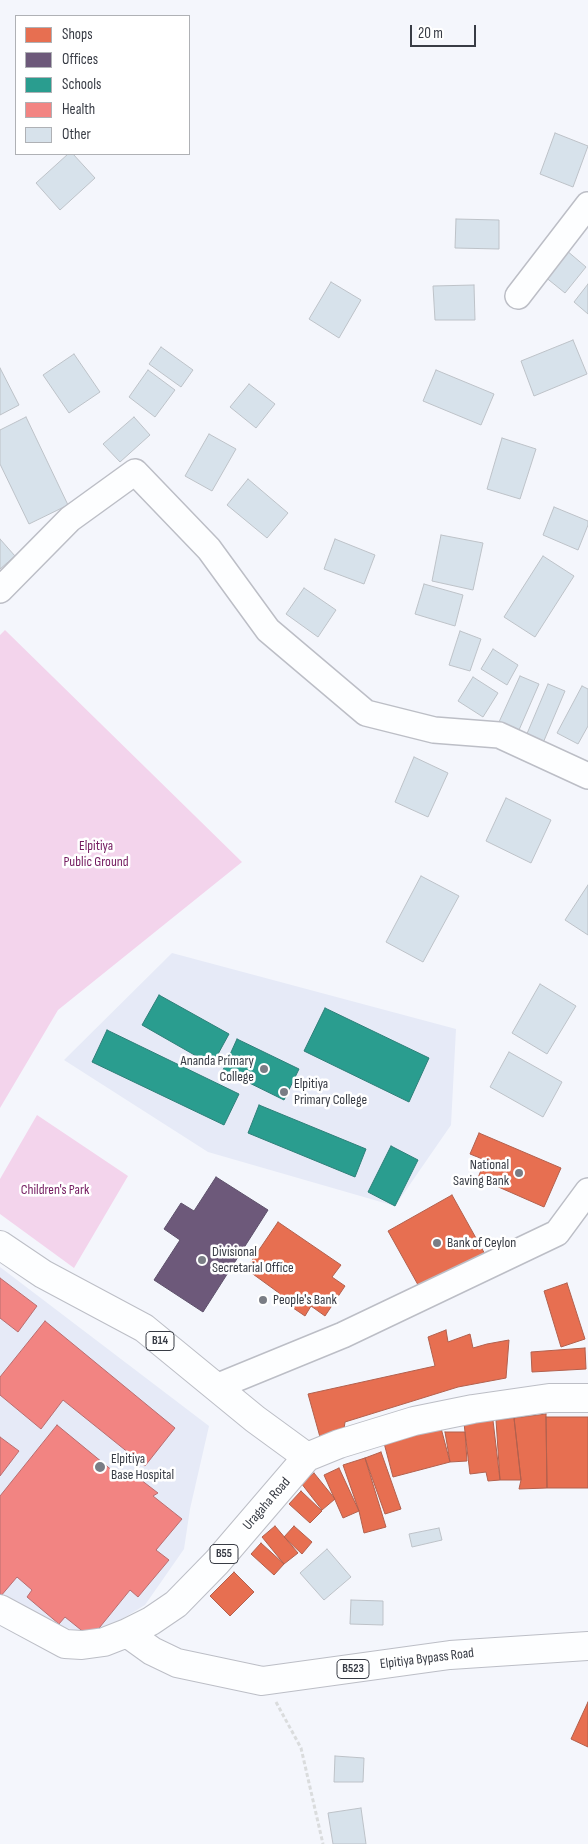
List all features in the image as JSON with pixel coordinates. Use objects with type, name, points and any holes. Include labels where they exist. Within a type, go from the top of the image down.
[{"type":"main road","name":"B14","points":[[0,1245],[43,1274],[144,1328],[216,1387],[307,1457]]},
{"type":"main road","points":[[307,1457],[339,1444],[414,1421],[473,1409],[548,1398],[588,1398]]},
{"type":"main road","name":"Uragaha Road","points":[[0,1609],[65,1644],[82,1645],[104,1642],[127,1634],[176,1604],[206,1574],[307,1457]]},
{"type":"main road","name":"Elpitiya Bypass Road","points":[[127,1634],[152,1651],[177,1663],[262,1681],[450,1655],[588,1646]]},
{"type":"street","points":[[518,296],[588,205]]},
{"type":"street","points":[[0,590],[70,519],[135,472],[209,549],[268,630],[366,713],[434,730],[499,735],[588,776]]},
{"type":"street","points":[[216,1387],[343,1335],[557,1233],[588,1191]]},
{"type":"path","points":[[262,1681],[281,1709],[301,1748],[323,1844]]},
{"type":"shaded area","name":"Elpitiya Primary College","points":[[172,953],[456,1029],[451,1125],[395,1206],[208,1152],[64,1060]]},
{"type":"shaded area","name":"Elpitiya Base Hospital","points":[[0,1267],[209,1426],[190,1509],[184,1549],[145,1605],[91,1638],[0,1599]]},
{"type":"green space","name":"Elpitiya Public Ground","points":[[5,630],[242,862],[58,1010],[0,1108],[0,635]]},
{"type":"green space","name":"Children's Park","points":[[37,1115],[128,1176],[74,1268],[0,1214],[0,1179]]},
{"type":"building: Shops","name":"National Saving Bank","points":[[479,1133],[561,1168],[544,1207],[478,1178],[485,1160],[470,1154]]},
{"type":"building: Shops","name":"Bank of Ceylon","points":[[452,1195],[486,1256],[422,1292],[388,1231]]},
{"type":"building: Shops","points":[[278,1222],[341,1265],[332,1277],[345,1286],[325,1316],[311,1306],[305,1316],[277,1297],[279,1293],[246,1269]]},
{"type":"building: Shops","points":[[567,1283],[585,1339],[561,1347],[544,1291]]},
{"type":"building: Shops","points":[[446,1330],[448,1342],[470,1334],[473,1348],[509,1340],[506,1378],[458,1387],[345,1422],[344,1429],[320,1437],[308,1394],[435,1366],[428,1337]]},
{"type":"building: Shops","points":[[585,1348],[586,1369],[532,1372],[531,1352]]},
{"type":"building: Shops","points":[[492,1412],[500,1480],[488,1481],[486,1472],[470,1474],[463,1415]]},
{"type":"building: Shops","points":[[546,1414],[547,1488],[519,1489],[521,1480],[514,1418]]},
{"type":"building: Shops","points":[[546,1417],[588,1417],[588,1488],[547,1488]]},
{"type":"building: Shops","points":[[514,1418],[521,1480],[500,1480],[496,1420]]},
{"type":"building: Shops","points":[[441,1428],[450,1462],[393,1477],[384,1443]]},
{"type":"building: Shops","points":[[445,1432],[465,1432],[467,1461],[450,1462]]},
{"type":"building: Shops","points":[[381,1452],[401,1509],[385,1514],[365,1458]]},
{"type":"building: Shops","points":[[365,1458],[386,1527],[364,1533],[359,1511],[343,1465]]},
{"type":"building: Shops","points":[[339,1468],[359,1511],[343,1518],[324,1475]]},
{"type":"building: Shops","points":[[314,1473],[335,1499],[322,1510],[301,1483]]},
{"type":"building: Shops","points":[[301,1491],[322,1511],[310,1523],[289,1504]]},
{"type":"building: Shops","points":[[275,1526],[298,1553],[284,1564],[262,1537]]},
{"type":"building: Shops","points":[[294,1526],[312,1542],[302,1554],[284,1537]]},
{"type":"building: Shops","points":[[261,1543],[284,1564],[274,1575],[251,1554]]},
{"type":"building: Shops","points":[[234,1572],[254,1592],[230,1616],[210,1596]]},
{"type":"building: Shops","points":[[588,1702],[588,1747],[571,1739]]},
{"type":"building: Offices","name":"Divisional Secretarial Office","points":[[216,1177],[268,1210],[203,1312],[154,1280],[180,1240],[164,1229],[181,1203],[194,1211]]},
{"type":"building: Schools","points":[[159,995],[229,1034],[212,1065],[142,1025]]},
{"type":"building: Schools","points":[[325,1008],[429,1058],[409,1102],[304,1051]]},
{"type":"building: Schools","points":[[107,1030],[239,1094],[224,1125],[92,1062]]},
{"type":"building: Schools","points":[[237,1039],[299,1069],[284,1100],[223,1070]]},
{"type":"building: Schools","points":[[259,1105],[366,1149],[355,1177],[248,1133]]},
{"type":"building: Schools","points":[[391,1146],[418,1160],[395,1206],[368,1192]]},
{"type":"building: Health","points":[[0,1278],[37,1306],[18,1332],[0,1318]]},
{"type":"building: Health","points":[[45,1321],[175,1428],[145,1466],[63,1400],[41,1429],[0,1395],[0,1377]]},
{"type":"building: Health","points":[[57,1425],[125,1481],[132,1473],[158,1493],[153,1496],[182,1519],[156,1550],[169,1560],[138,1597],[130,1590],[91,1638],[65,1617],[59,1624],[27,1597],[32,1590],[17,1577],[0,1597],[0,1496]]},
{"type":"building: Health","points":[[0,1437],[19,1451],[0,1476]]},
{"type":"building: Other","points":[[555,133],[588,146],[573,187],[540,174]]},
{"type":"building: Other","points":[[67,155],[74,155],[95,178],[60,210],[36,183]]},
{"type":"building: Other","points":[[456,219],[499,220],[499,249],[455,248]]},
{"type":"building: Other","points":[[566,250],[586,267],[565,293],[544,276]]},
{"type":"building: Other","points":[[331,282],[361,300],[339,338],[309,319]]},
{"type":"building: Other","points":[[588,284],[588,314],[574,302]]},
{"type":"building: Other","points":[[474,285],[475,320],[435,320],[433,286]]},
{"type":"building: Other","points":[[573,340],[587,374],[534,396],[521,361]]},
{"type":"building: Other","points":[[161,347],[193,370],[181,387],[149,364]]},
{"type":"building: Other","points":[[74,354],[100,392],[69,413],[43,375]]},
{"type":"building: Other","points":[[0,368],[19,405],[0,415]]},
{"type":"building: Other","points":[[148,370],[175,390],[155,417],[129,397]]},
{"type":"building: Other","points":[[436,370],[494,394],[481,425],[423,401]]},
{"type":"building: Other","points":[[249,384],[275,404],[256,428],[230,407]]},
{"type":"building: Other","points":[[26,417],[68,505],[29,524],[0,464],[0,430]]},
{"type":"building: Other","points":[[134,417],[150,435],[120,462],[103,444]]},
{"type":"building: Other","points":[[209,434],[236,449],[212,491],[185,476]]},
{"type":"building: Other","points":[[502,438],[536,449],[520,499],[487,489]]},
{"type":"building: Other","points":[[248,479],[288,513],[267,538],[227,505]]},
{"type":"building: Other","points":[[554,507],[588,521],[578,550],[543,535]]},
{"type":"building: Other","points":[[441,535],[483,543],[473,590],[432,581]]},
{"type":"building: Other","points":[[0,539],[15,556],[0,569]]},
{"type":"building: Other","points":[[335,539],[375,555],[364,584],[324,569]]},
{"type":"building: Other","points":[[543,556],[574,576],[535,637],[504,617]]},
{"type":"building: Other","points":[[424,584],[463,595],[455,626],[415,614]]},
{"type":"building: Other","points":[[304,588],[336,610],[318,637],[286,614]]},
{"type":"building: Other","points":[[460,631],[481,639],[470,671],[449,665]]},
{"type":"building: Other","points":[[493,649],[518,665],[507,685],[481,669]]},
{"type":"building: Other","points":[[520,676],[539,684],[519,730],[499,722]]},
{"type":"building: Other","points":[[473,677],[498,693],[483,717],[458,701]]},
{"type":"building: Other","points":[[548,684],[565,691],[543,743],[526,736]]},
{"type":"building: Other","points":[[582,686],[588,689],[588,726],[578,744],[557,733]]},
{"type":"building: Other","points":[[414,757],[448,773],[428,817],[395,802]]},
{"type":"building: Other","points":[[506,798],[551,820],[531,863],[486,841]]},
{"type":"building: Other","points":[[421,876],[459,896],[423,962],[386,942]]},
{"type":"building: Other","points":[[588,885],[588,935],[565,920]]},
{"type":"building: Other","points":[[540,984],[576,1006],[547,1054],[512,1033]]},
{"type":"building: Other","points":[[509,1052],[562,1082],[543,1117],[490,1087]]},
{"type":"building: Other","points":[[439,1528],[442,1540],[412,1547],[409,1534]]},
{"type":"building: Other","points":[[327,1549],[351,1577],[324,1600],[300,1573]]},
{"type":"building: Other","points":[[351,1600],[383,1601],[383,1625],[350,1624]]},
{"type":"building: Other","points":[[335,1756],[364,1758],[363,1782],[334,1782]]},
{"type":"building: Other","points":[[361,1808],[366,1844],[333,1844],[328,1813]]},
{"type":"place","name":"Ananda Primary College","points":[[264,1069]]},
{"type":"place","name":"Elpitiya Primary College","points":[[284,1092]]},
{"type":"place","name":"National Saving Bank","points":[[519,1173]]},
{"type":"place","name":"Bank of Ceylon","points":[[437,1243]]},
{"type":"place","name":"Divisional Secretarial Office","points":[[202,1260]]},
{"type":"place","name":"People's Bank","points":[[263,1300]]},
{"type":"place","name":"Elpitiya Base Hospital","points":[[100,1467]]}]
